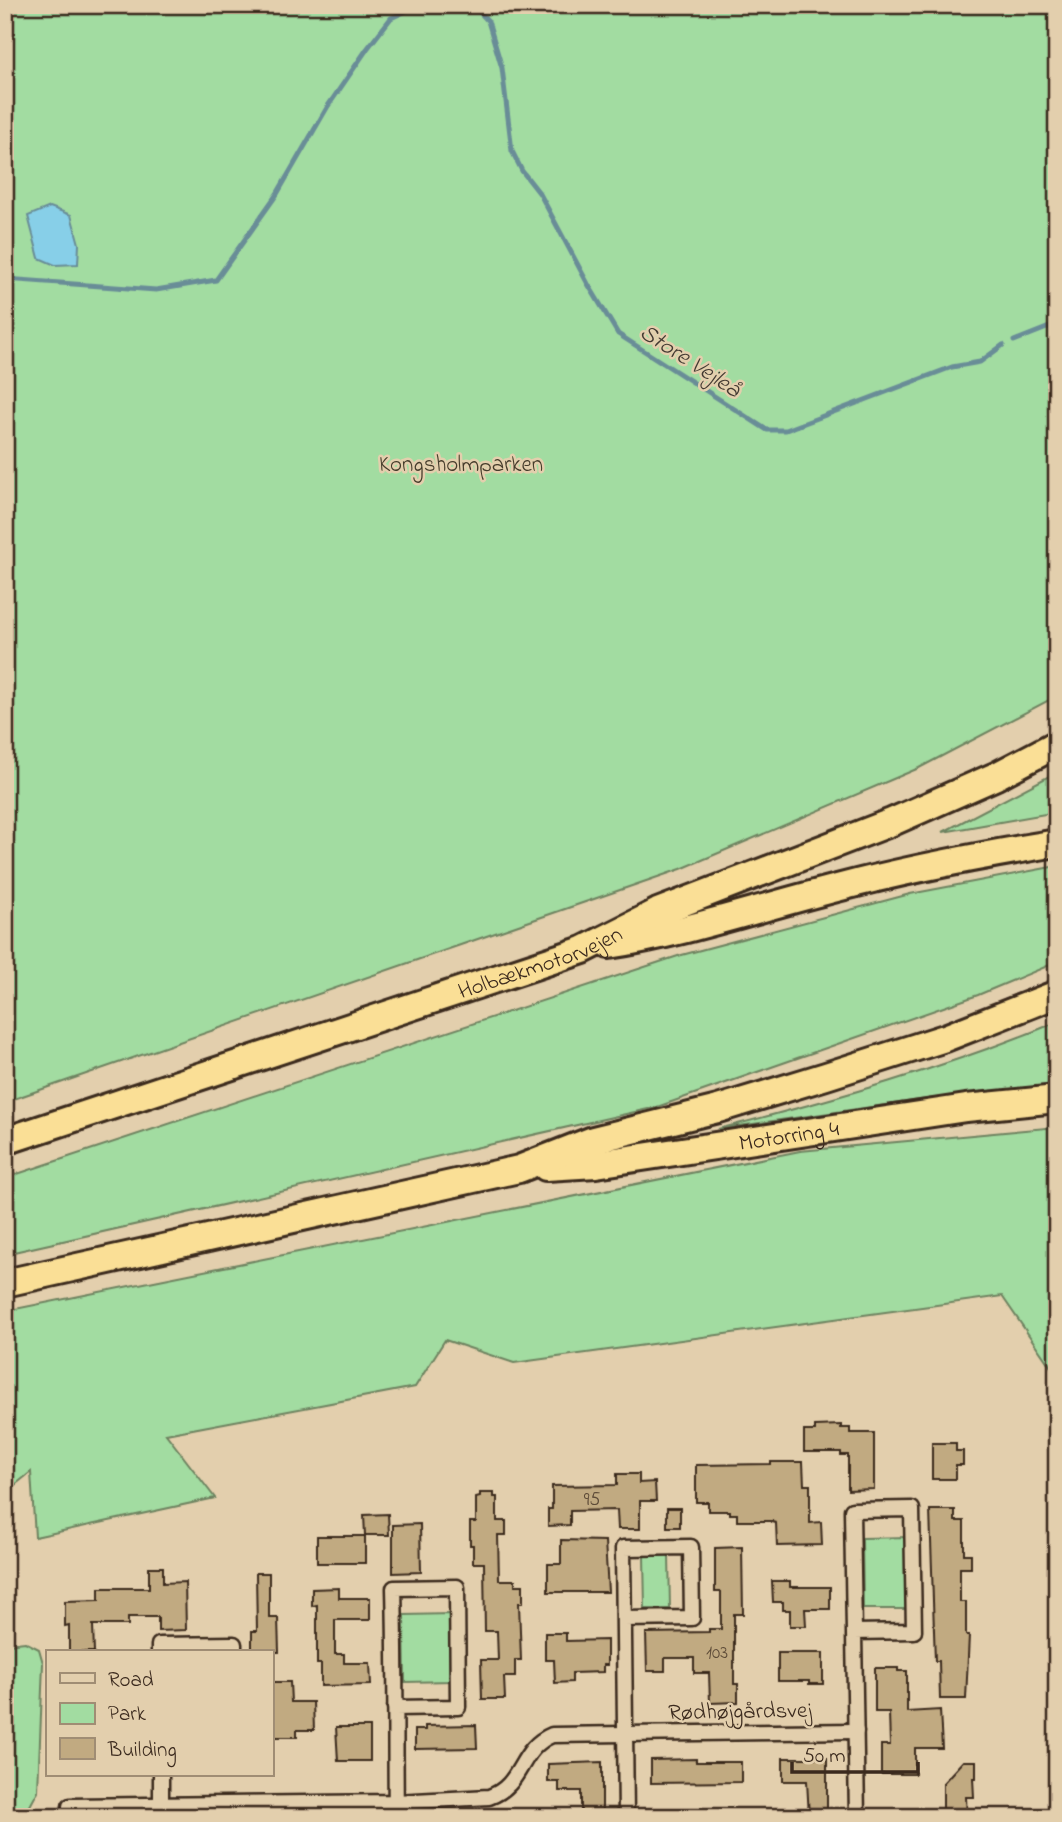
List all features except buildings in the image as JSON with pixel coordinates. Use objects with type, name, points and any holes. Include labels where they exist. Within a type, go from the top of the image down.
[{"type":"highway","name":"Holbækmotorvejen","points":[[5,1141],[583,950],[657,912],[892,822],[996,776],[1057,744]]},
{"type":"highway","points":[[583,950],[659,937],[840,887],[975,857],[1057,843]]},
{"type":"highway","points":[[5,1283],[519,1169],[593,1140],[718,1109],[945,1038],[1057,994]]},
{"type":"highway","name":"Motorring 4","points":[[519,1169],[596,1164],[966,1108],[1057,1098]]},
{"type":"street","points":[[854,1632],[914,1631],[912,1509],[852,1510],[857,1817]]},
{"type":"street","points":[[624,1619],[692,1618],[691,1547],[623,1548],[626,1817]]},
{"type":"street","points":[[395,1708],[458,1707],[457,1587],[394,1588],[395,1708],[396,1810]]},
{"type":"street","points":[[159,1650],[159,1645],[233,1644],[234,1650]]},
{"type":"street","name":"Rødhøjgårdsvej","points":[[70,1817],[70,1806],[161,1810],[396,1810],[489,1797],[509,1786],[531,1748],[552,1735],[856,1731]]},
{"type":"street","points":[[161,1776],[161,1810]]},
{"type":"green space","name":"Kongsholmparken","points":[[5,5],[1057,5],[1057,696],[919,768],[681,869],[5,1102]]},
{"type":"green space","points":[[1057,772],[1057,812],[943,832]]},
{"type":"green space","points":[[1057,866],[1057,962],[978,995],[657,1107],[5,1254],[5,1178],[678,956],[910,894]]},
{"type":"green space","points":[[1057,1022],[1057,1084],[927,1099],[718,1129],[889,1082],[974,1054]]},
{"type":"green space","points":[[1057,1127],[1057,1376],[1002,1296],[514,1363],[445,1340],[415,1387],[166,1434],[215,1498],[35,1537],[31,1472],[5,1493],[5,1311],[800,1151]]},
{"type":"green space","points":[[909,1537],[910,1609],[863,1609],[862,1538]]},
{"type":"green space","points":[[644,1555],[669,1555],[670,1609],[645,1609]]},
{"type":"green space","points":[[451,1614],[452,1681],[405,1682],[404,1615]]},
{"type":"green space","points":[[25,1642],[39,1649],[43,1663],[38,1791],[24,1817],[5,1817],[5,1649],[8,1644]]},
{"type":"water","points":[[50,207],[71,215],[79,244],[78,264],[55,265],[39,258],[28,216]]},
{"type":"waterway","name":"Store Vejleå","points":[[5,279],[156,290],[216,280],[277,194],[328,106],[367,49],[391,18],[419,5]]},
{"type":"waterway","name":"Store Vejleå","points":[[473,5],[488,21],[502,68],[512,151],[522,171],[540,194],[618,334],[767,430],[786,430],[952,367],[980,362],[1003,345]]},
{"type":"waterway","name":"Store Vejleå","points":[[1014,341],[1057,324]]}]
